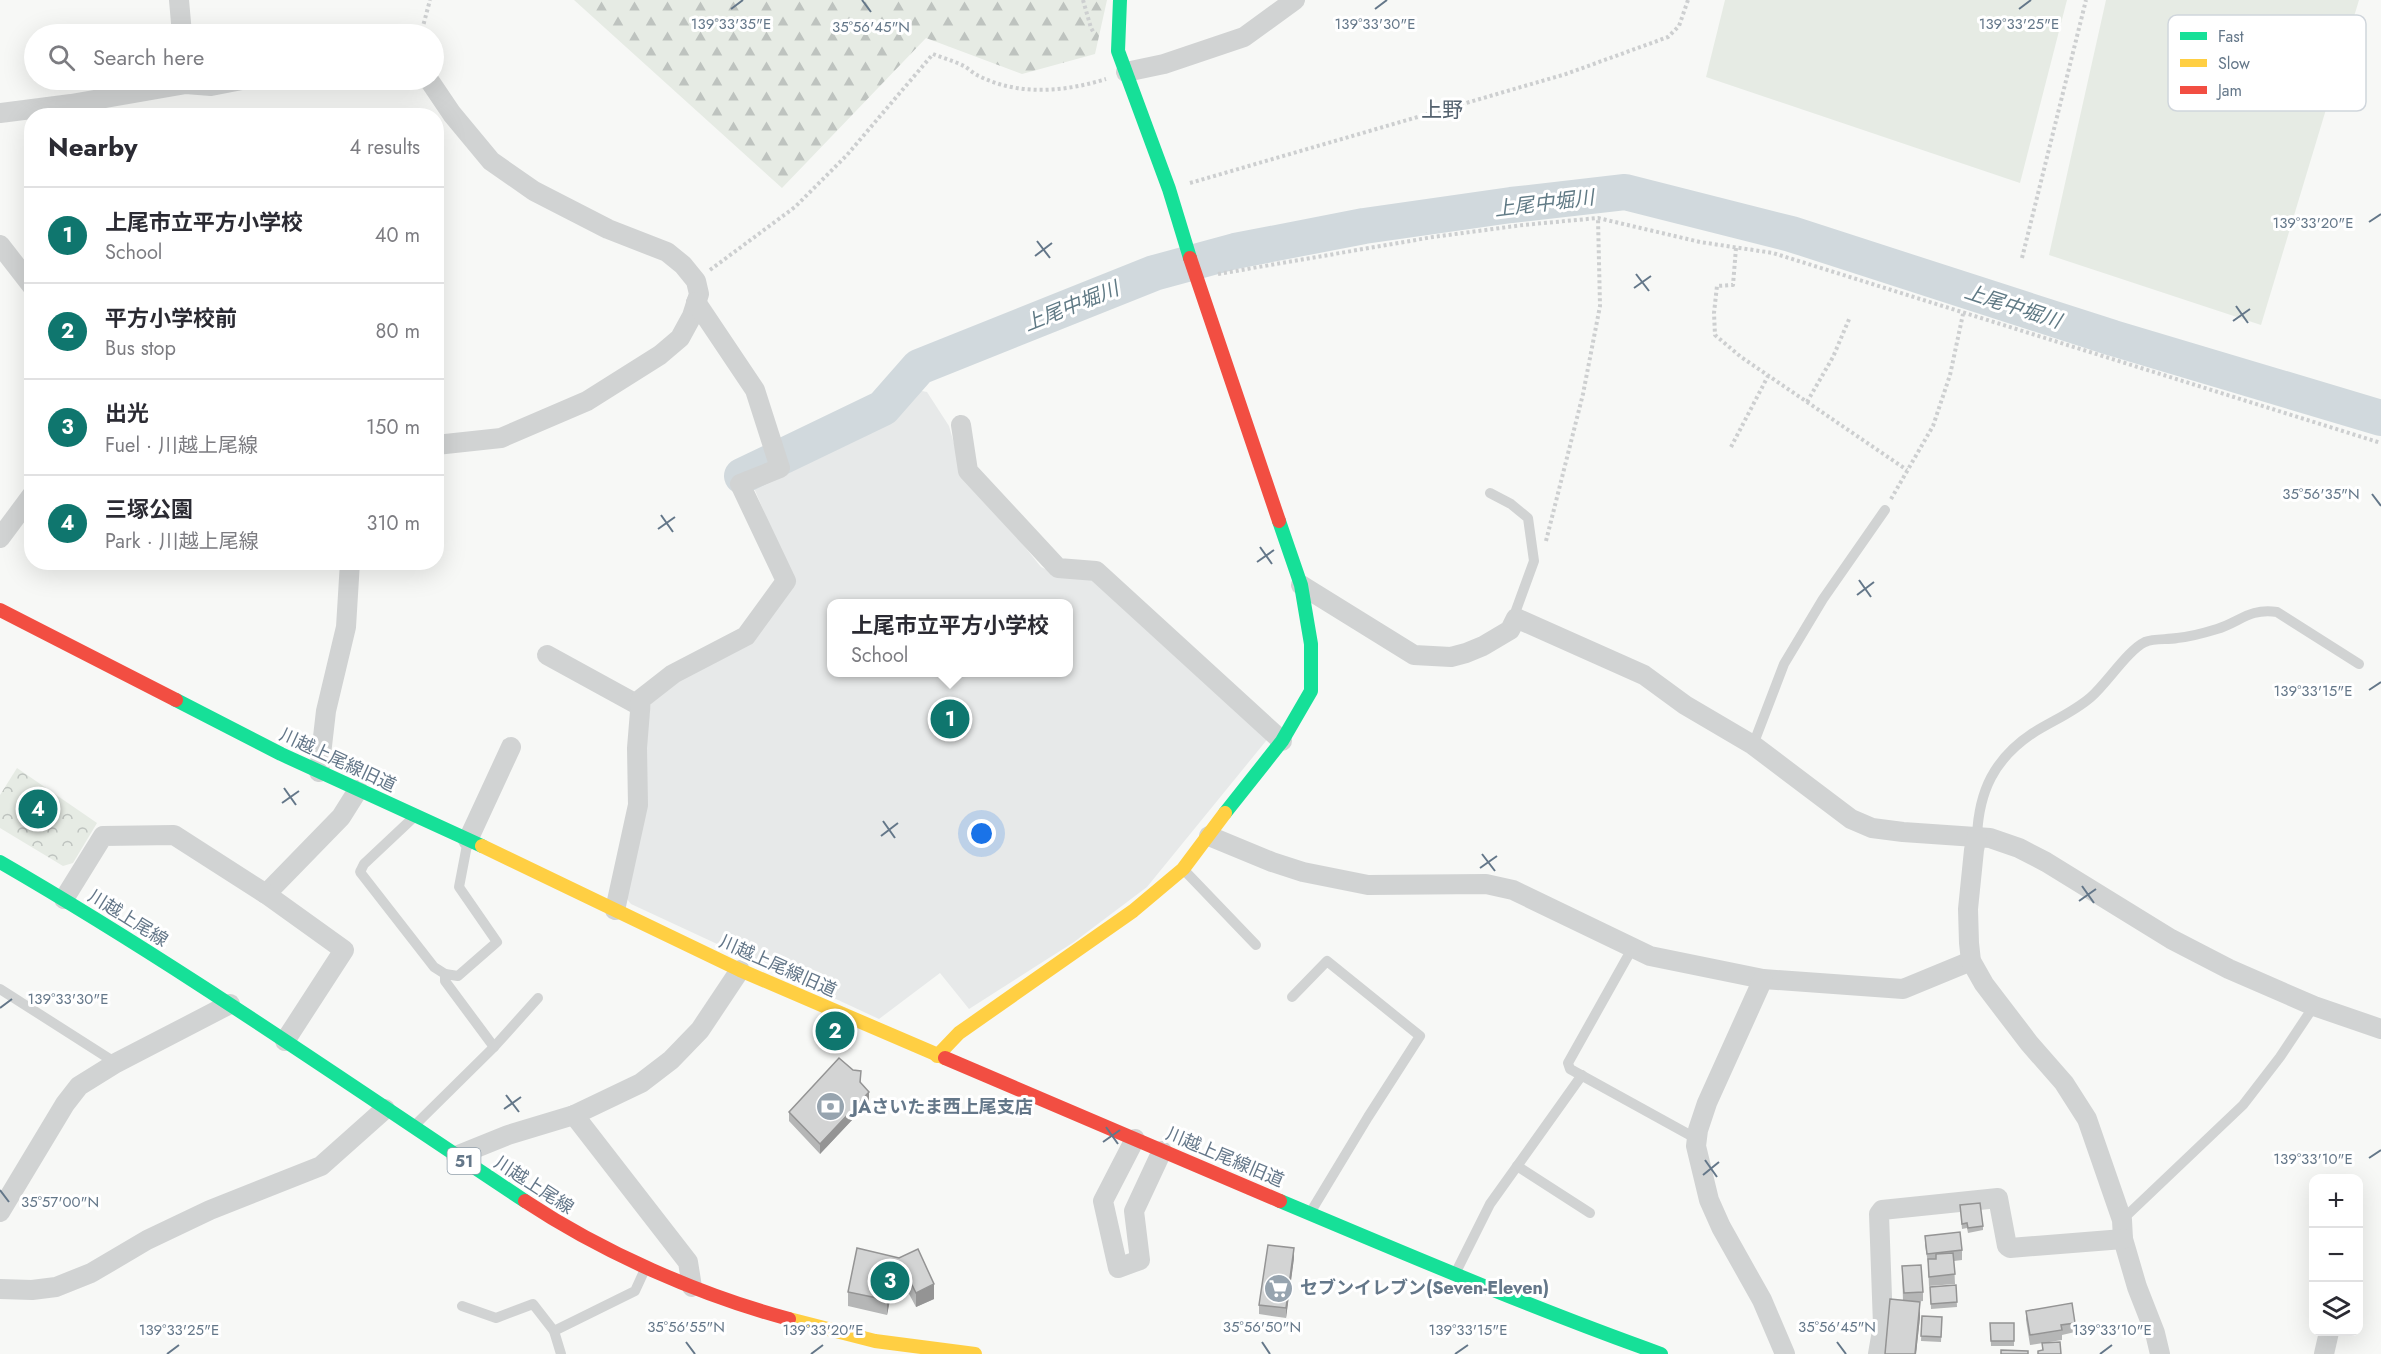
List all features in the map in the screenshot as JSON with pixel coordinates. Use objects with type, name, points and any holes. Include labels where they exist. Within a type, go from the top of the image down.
[{"type":"street","points":[[179,0],[181,24]]},
{"type":"street","points":[[937,1056],[959,1033],[1132,911],[1183,869],[1246,783],[1282,741],[1311,691],[1311,644],[1301,585],[1195,273],[1169,189],[1118,51],[1120,0]]},
{"type":"street","points":[[1126,72],[1164,64],[1244,37],[1295,0]]},
{"type":"street","points":[[39,108],[144,90]]},
{"type":"street","points":[[436,90],[452,114],[491,161],[534,191],[608,229],[667,252],[683,265],[696,281],[699,294],[692,316],[680,338],[660,356],[587,401],[501,438],[444,444]]},
{"type":"street","points":[[0,113],[24,110]]},
{"type":"street","points":[[0,245],[24,276]]},
{"type":"street","points":[[615,910],[638,805],[637,748],[641,699],[673,674],[746,636],[786,581],[740,484],[780,468],[755,390],[696,302]]},
{"type":"street","points":[[961,425],[968,471],[1058,568],[1096,571],[1282,741]]},
{"type":"street","points":[[2,529],[24,504]]},
{"type":"street","points":[[319,772],[326,711],[346,627],[350,570]]},
{"type":"street","points":[[1301,585],[1414,655],[1451,657],[1466,653],[1510,630],[1516,618],[1644,675],[1685,705],[1753,745],[1851,819],[1872,828],[1990,838],[2028,853],[2171,939],[2229,969],[2314,1006],[2381,1029]]},
{"type":"street","name":"川越上尾線旧道","points":[[0,610],[319,772],[468,840],[740,970],[937,1056],[1455,1275],[1572,1322],[1661,1354]]},
{"type":"street","points":[[547,655],[640,706]]},
{"type":"street","points":[[468,840],[511,747]]},
{"type":"street","points":[[266,894],[341,817],[358,790]]},
{"type":"street","points":[[64,899],[103,836],[174,835],[266,894],[344,950],[285,1041]]},
{"type":"street","points":[[1209,836],[1303,872],[1368,885],[1486,884],[1513,890],[1650,956],[1763,978],[1903,989],[1971,961]]},
{"type":"street","points":[[1977,836],[1968,909],[1971,961],[1984,984],[2028,1043],[2064,1083],[2087,1119],[2123,1230],[2137,1287],[2155,1333],[2160,1354]]},
{"type":"street","name":"川越上尾線","points":[[0,862],[64,899],[230,1004],[566,1228],[692,1287],[873,1348],[975,1354]]},
{"type":"street","points":[[456,1156],[508,1135],[574,1115],[641,1083],[671,1060],[700,1030],[740,970]]},
{"type":"street","points":[[1763,978],[1707,1102],[1696,1146],[1709,1200],[1721,1227],[1762,1300],[1785,1354]]},
{"type":"street","points":[[0,1212],[65,1104],[79,1086],[116,1063],[230,1004]]},
{"type":"street","points":[[0,1289],[32,1290],[56,1287],[91,1273],[147,1240],[210,1210],[321,1166],[385,1109]]},
{"type":"street","points":[[574,1115],[688,1262],[692,1287]]},
{"type":"street","points":[[1135,1139],[1103,1201],[1118,1268],[1140,1260],[1134,1211],[1162,1151]]},
{"type":"street","points":[[1878,1354],[1882,1325],[1879,1214],[1882,1210],[1998,1198],[2007,1246],[2010,1248],[2123,1230]]},
{"type":"street","points":[[2324,1354],[2328,1336]]},
{"type":"lane","points":[[1490,493],[1510,504],[1528,518],[1534,561],[1515,613],[1516,618]]},
{"type":"lane","points":[[1753,745],[1784,664],[1823,599],[1885,510]]},
{"type":"lane","points":[[1977,836],[1978,812],[1983,796],[1991,775],[2005,758],[2032,734],[2089,699],[2132,651],[2145,642],[2218,629],[2247,614],[2263,610],[2277,612],[2360,664]]},
{"type":"lane","points":[[415,816],[364,864],[360,872],[434,967],[445,974],[458,976],[497,942],[459,887],[468,840]]},
{"type":"lane","points":[[1183,869],[1256,945]]},
{"type":"lane","points":[[1633,948],[1568,1063],[1570,1069],[1697,1139]]},
{"type":"lane","points":[[1292,997],[1327,961],[1420,1036],[1310,1213]]},
{"type":"lane","points":[[445,974],[445,981],[494,1047]]},
{"type":"lane","points":[[0,989],[116,1063]]},
{"type":"lane","points":[[412,1127],[494,1047],[538,998]]},
{"type":"lane","points":[[2123,1230],[2243,1105],[2280,1057],[2314,1006]]},
{"type":"lane","points":[[1455,1275],[1486,1210],[1582,1075]]},
{"type":"lane","points":[[1517,1166],[1590,1213]]},
{"type":"lane","points":[[554,1330],[635,1291],[646,1266]]},
{"type":"lane","points":[[462,1306],[496,1318],[533,1304],[554,1330],[561,1354]]},
{"type":"path","points":[[424,24],[430,0]]},
{"type":"path","points":[[1169,189],[1555,77],[1627,51],[1668,36],[1679,26],[1688,0]]},
{"type":"path","points":[[2022,258],[2086,0]]},
{"type":"path","points":[[696,281],[795,207],[847,155],[933,54],[964,66],[978,76],[1010,87],[1033,91],[1062,89],[1126,72]]},
{"type":"path","points":[[1534,561],[1539,556],[1548,536],[1583,394],[1600,306],[1598,218]]},
{"type":"path","points":[[1195,273],[1433,237],[1598,218],[1700,242],[1773,253],[2381,443]]},
{"type":"path","points":[[1736,248],[1733,285],[1717,286],[1714,313],[1715,335],[1768,376],[1907,470]]},
{"type":"path","points":[[1885,510],[1933,426],[1950,375],[1963,314]]},
{"type":"path","points":[[1807,402],[1833,357],[1850,317]]},
{"type":"path","points":[[1731,447],[1768,376]]},
{"type":"shaded area","points":[[917,390],[927,392],[949,426],[961,468],[1041,567],[1062,577],[1095,579],[1270,736],[1147,887],[1074,942],[969,1009],[940,973],[879,1019],[631,904],[623,894],[651,702],[678,681],[746,645],[793,581],[754,488],[890,418],[908,396]]},
{"type":"green space","points":[[574,0],[1107,0],[1095,54],[1022,74],[926,38],[782,188]]},
{"type":"green space","points":[[1725,0],[2067,0],[2020,183],[1706,77]]},
{"type":"green space","points":[[2106,0],[2359,0],[2354,15],[2168,15],[2168,111],[2326,111],[2261,325],[2049,255]]},
{"type":"green space","points":[[17,768],[97,823],[73,863],[63,866],[0,828],[0,795]]},
{"type":"building","points":[[839,1058],[853,1070],[861,1071],[860,1082],[869,1092],[820,1144],[789,1112]]},
{"type":"building","points":[[1980,1203],[1983,1226],[1968,1228],[1967,1223],[1962,1224],[1960,1205]]},
{"type":"building","points":[[1960,1232],[1962,1250],[1927,1254],[1925,1236]]},
{"type":"building","points":[[1268,1245],[1294,1248],[1286,1308],[1259,1305]]},
{"type":"building","points":[[857,1248],[899,1258],[918,1249],[934,1284],[916,1293],[909,1279],[892,1275],[887,1300],[848,1292]]},
{"type":"building","points":[[1953,1253],[1955,1274],[1929,1277],[1928,1259],[1936,1259],[1936,1254]]},
{"type":"building","points":[[1921,1265],[1923,1292],[1904,1293],[1902,1266]]},
{"type":"building","points":[[1956,1285],[1957,1302],[1931,1304],[1930,1287]]},
{"type":"building","points":[[1890,1299],[1920,1302],[1915,1354],[1885,1354]]},
{"type":"building","points":[[2072,1303],[2075,1323],[2061,1325],[2062,1330],[2030,1335],[2026,1311]]},
{"type":"building","points":[[1922,1316],[1942,1317],[1941,1337],[1921,1336]]},
{"type":"building","points":[[1990,1323],[2014,1323],[2014,1341],[1991,1341]]},
{"type":"building","points":[[2060,1342],[2061,1354],[2038,1354],[2038,1351],[2043,1350],[2042,1343]]},
{"type":"building","points":[[2001,1350],[2028,1351],[2028,1354],[2001,1354]]},
{"type":"waterway","name":"上尾中堀川","points":[[742,476],[883,408],[919,367],[1154,273],[1235,251],[1364,226],[1511,205],[1625,192],[1791,234],[2113,338],[2381,418]]},
{"type":"traffic: fast","points":[[1120,0],[1118,51],[1169,189],[1190,258]]},
{"type":"traffic: fast","points":[[1225,813],[1282,741],[1311,691],[1311,644],[1301,585],[1279,521]]},
{"type":"traffic: fast","points":[[176,700],[281,754],[482,846]]},
{"type":"traffic: fast","points":[[0,862],[134,943],[525,1201]]},
{"type":"traffic: fast","points":[[1280,1201],[1422,1261],[1661,1354]]},
{"type":"traffic: slow","points":[[937,1056],[959,1033],[1133,911],[1183,869],[1225,813]]},
{"type":"traffic: slow","points":[[482,846],[740,970],[945,1058]]},
{"type":"traffic: slow","points":[[789,1319],[875,1341],[975,1354]]},
{"type":"traffic: jam","points":[[1190,258],[1279,521]]},
{"type":"traffic: jam","points":[[0,610],[176,700]]},
{"type":"traffic: jam","points":[[945,1058],[1280,1201]]},
{"type":"traffic: jam","points":[[525,1201],[586,1238],[652,1270],[721,1298],[789,1319]]},
{"type":"place","name":"上尾市立平方小学校","points":[[950,719]]},
{"type":"place","name":"三塚公園","points":[[38,809]]},
{"type":"place","name":"平方小学校前","points":[[835,1031]]},
{"type":"place","name":"JAさいたま西上尾支店","points":[[831,1107]]},
{"type":"place","name":"出光","points":[[890,1281]]},
{"type":"place","name":"セブンイレブン(Seven-Eleven)","points":[[1279,1288]]},
{"type":"district","name":"上野","points":[[1442,110]]}]
